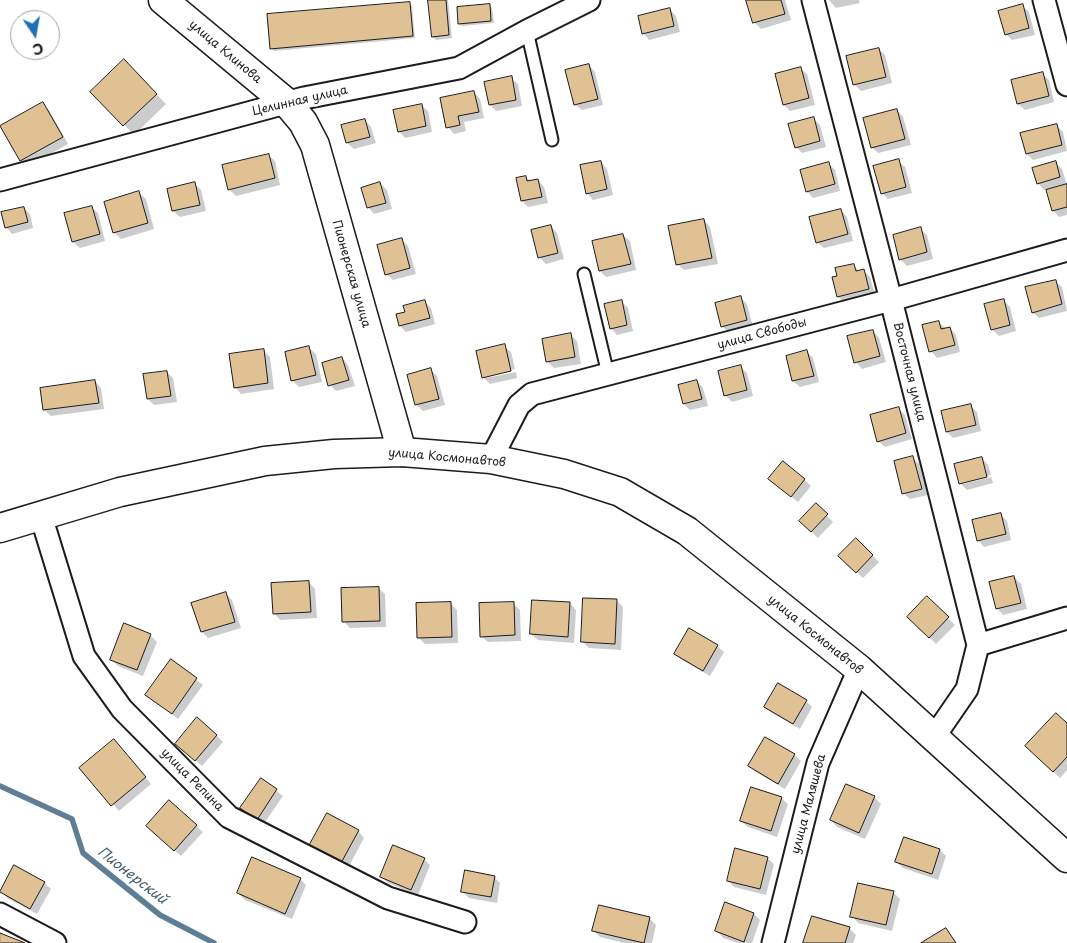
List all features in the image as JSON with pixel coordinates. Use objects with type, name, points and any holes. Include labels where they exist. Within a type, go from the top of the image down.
[{"type":"main road","name":"улица Клинова","points":[[163,0],[287,103]]},
{"type":"main road","name":"Пионерская улица","points":[[287,103],[303,122],[315,145],[402,452]]},
{"type":"main road","name":"улица Космонавтов","points":[[0,528],[120,492],[264,461],[334,454],[402,452],[491,459],[564,474],[620,492],[687,532],[859,669],[1067,858]]},
{"type":"street","name":"Целинная улица","points":[[0,180],[304,98],[459,68],[528,30],[589,0]]},
{"type":"street","name":"Восточная улица","points":[[812,0],[891,300],[978,644],[967,689],[934,737]]},
{"type":"street","points":[[1044,0],[1067,85]]},
{"type":"street","name":"улица Свободы","points":[[491,459],[519,404],[532,394],[891,300],[1067,250]]},
{"type":"street","name":"улица Репина","points":[[41,516],[84,656],[122,709],[229,816],[388,898],[465,922]]},
{"type":"street","points":[[978,644],[1067,618]]},
{"type":"street","name":"улица Маляшева","points":[[773,943],[818,763],[859,669]]},
{"type":"street","points":[[0,914],[55,943]]},
{"type":"lane","points":[[528,30],[552,140]]},
{"type":"lane","points":[[584,274],[608,374]]},
{"type":"building","points":[[428,0],[446,0],[449,35],[432,37]]},
{"type":"building","points":[[746,0],[781,0],[785,14],[753,23]]},
{"type":"building","points":[[410,2],[413,36],[270,49],[267,14]]},
{"type":"building","points":[[490,4],[491,21],[458,24],[457,7]]},
{"type":"building","points":[[1023,4],[1029,28],[1005,35],[998,11]]},
{"type":"building","points":[[670,8],[674,26],[642,34],[638,16]]},
{"type":"building","points":[[879,48],[886,77],[853,85],[846,56]]},
{"type":"building","points":[[124,59],[157,94],[123,126],[90,92]]},
{"type":"building","points":[[589,64],[598,99],[574,105],[565,70]]},
{"type":"building","points":[[801,67],[809,98],[783,105],[775,74]]},
{"type":"building","points":[[1043,72],[1049,96],[1017,104],[1011,80]]},
{"type":"building","points":[[512,76],[516,100],[489,105],[484,82]]},
{"type":"building","points":[[474,91],[479,112],[458,116],[460,125],[446,128],[440,98]]},
{"type":"building","points":[[43,102],[63,137],[20,161],[0,126]]},
{"type":"building","points":[[422,104],[426,126],[398,132],[393,110]]},
{"type":"building","points":[[897,109],[905,139],[871,148],[863,118]]},
{"type":"building","points":[[814,117],[820,141],[795,148],[788,124]]},
{"type":"building","points":[[365,119],[370,137],[346,143],[341,125]]},
{"type":"building","points":[[1057,124],[1062,145],[1026,154],[1020,133]]},
{"type":"building","points":[[269,154],[275,178],[228,190],[222,165]]},
{"type":"building","points":[[899,159],[906,187],[881,194],[873,166]]},
{"type":"building","points":[[601,161],[607,189],[586,194],[580,165]]},
{"type":"building","points":[[1056,161],[1060,177],[1037,184],[1032,168]]},
{"type":"building","points":[[829,162],[835,184],[806,192],[800,170]]},
{"type":"building","points":[[526,176],[527,181],[538,179],[542,197],[521,201],[516,178]]},
{"type":"building","points":[[195,182],[200,205],[172,211],[167,189]]},
{"type":"building","points":[[380,182],[386,203],[367,208],[361,188]]},
{"type":"building","points":[[1067,184],[1067,207],[1052,211],[1046,190]]},
{"type":"building","points":[[139,191],[148,223],[113,233],[104,202]]},
{"type":"building","points":[[92,206],[100,234],[72,242],[64,213]]},
{"type":"building","points":[[24,207],[28,222],[5,228],[1,212]]},
{"type":"building","points":[[841,209],[848,234],[816,243],[809,217]]},
{"type":"building","points":[[704,219],[712,258],[676,265],[668,226]]},
{"type":"building","points":[[551,225],[558,253],[538,258],[531,230]]},
{"type":"building","points":[[921,227],[927,252],[899,260],[893,235]]},
{"type":"building","points":[[623,234],[631,264],[599,271],[592,241]]},
{"type":"building","points":[[402,238],[410,268],[385,275],[377,245]]},
{"type":"building","points":[[854,264],[856,271],[864,269],[869,289],[837,297],[832,277],[837,276],[835,268]]},
{"type":"building","points":[[1056,280],[1062,304],[1032,313],[1025,287]]},
{"type":"building","points":[[741,296],[747,320],[721,327],[715,303]]},
{"type":"building","points":[[1004,299],[1010,325],[991,330],[984,304]]},
{"type":"building","points":[[425,300],[430,318],[399,326],[396,314],[405,312],[403,306]]},
{"type":"building","points":[[622,300],[627,325],[610,329],[604,304]]},
{"type":"building","points":[[939,321],[941,329],[950,327],[955,345],[929,352],[922,325]]},
{"type":"building","points":[[873,330],[880,356],[854,363],[847,336]]},
{"type":"building","points":[[571,333],[575,357],[546,362],[542,339]]},
{"type":"building","points":[[505,344],[511,371],[482,378],[476,351]]},
{"type":"building","points":[[309,346],[316,375],[291,381],[285,352]]},
{"type":"building","points":[[264,349],[268,383],[234,388],[229,354]]},
{"type":"building","points":[[807,350],[814,376],[792,381],[786,356]]},
{"type":"building","points":[[342,357],[349,380],[328,386],[322,363]]},
{"type":"building","points":[[741,365],[747,390],[724,396],[718,371]]},
{"type":"building","points":[[431,368],[439,399],[415,405],[407,375]]},
{"type":"building","points":[[167,371],[171,396],[147,399],[143,374]]},
{"type":"building","points":[[95,380],[99,403],[43,410],[40,388]]},
{"type":"building","points":[[697,380],[702,399],[683,404],[678,385]]},
{"type":"building","points":[[971,404],[976,425],[946,432],[941,411]]},
{"type":"building","points":[[899,407],[906,433],[877,442],[870,415]]},
{"type":"building","points":[[913,456],[922,489],[902,494],[894,461]]},
{"type":"building","points":[[982,457],[987,477],[959,484],[954,464]]},
{"type":"building","points":[[783,461],[805,479],[791,497],[768,479]]},
{"type":"building","points":[[816,503],[828,514],[811,532],[799,521]]},
{"type":"building","points":[[1001,513],[1006,534],[977,541],[972,520]]},
{"type":"building","points":[[856,538],[873,555],[856,573],[838,556]]},
{"type":"building","points":[[1014,576],[1021,603],[996,609],[989,582]]},
{"type":"building","points":[[309,581],[311,612],[273,614],[271,583]]},
{"type":"building","points":[[379,587],[380,621],[342,622],[341,588]]},
{"type":"building","points":[[226,592],[235,622],[201,632],[191,603]]},
{"type":"building","points":[[927,596],[949,617],[929,638],[907,617]]},
{"type":"building","points":[[583,598],[617,599],[615,644],[581,642]]},
{"type":"building","points":[[532,600],[570,602],[568,637],[530,634]]},
{"type":"building","points":[[451,602],[452,637],[417,638],[416,603]]},
{"type":"building","points":[[514,602],[515,635],[480,637],[479,603]]},
{"type":"building","points":[[124,623],[151,634],[137,670],[110,660]]},
{"type":"building","points":[[689,628],[718,645],[703,671],[674,654]]},
{"type":"building","points":[[171,659],[197,678],[172,714],[145,695]]},
{"type":"building","points":[[778,683],[807,700],[793,724],[764,707]]},
{"type":"building","points":[[1056,713],[1067,723],[1067,757],[1053,772],[1025,746]]},
{"type":"building","points":[[197,717],[217,735],[195,761],[175,744]]},
{"type":"building","points":[[765,737],[795,754],[778,784],[748,766]]},
{"type":"building","points":[[114,739],[146,777],[111,806],[79,768]]},
{"type":"building","points":[[261,778],[277,789],[257,820],[240,808]]},
{"type":"building","points":[[846,784],[875,796],[859,833],[830,820]]},
{"type":"building","points":[[751,787],[782,797],[771,831],[740,821]]},
{"type":"building","points":[[169,800],[197,825],[174,851],[146,826]]},
{"type":"building","points":[[327,813],[359,830],[341,863],[309,846]]},
{"type":"building","points":[[904,837],[940,849],[932,874],[895,862]]},
{"type":"building","points":[[393,845],[425,858],[411,890],[380,877]]},
{"type":"building","points":[[735,848],[768,857],[760,889],[727,881]]},
{"type":"building","points":[[252,857],[301,878],[285,914],[237,893]]},
{"type":"building","points":[[14,865],[45,882],[30,909],[0,892]]},
{"type":"building","points":[[465,870],[495,876],[491,897],[461,892]]},
{"type":"building","points":[[858,883],[894,891],[886,925],[850,917]]},
{"type":"building","points":[[725,902],[754,913],[744,942],[715,931]]},
{"type":"building","points":[[599,905],[650,917],[644,943],[592,931]]},
{"type":"building","points":[[812,916],[850,927],[845,943],[803,943]]},
{"type":"building","points":[[946,928],[956,943],[921,943]]},
{"type":"building","points":[[0,933],[25,943],[0,943]]},
{"type":"waterway","name":"Пионерский","points":[[0,786],[72,819],[83,853],[160,915],[214,943]]}]
